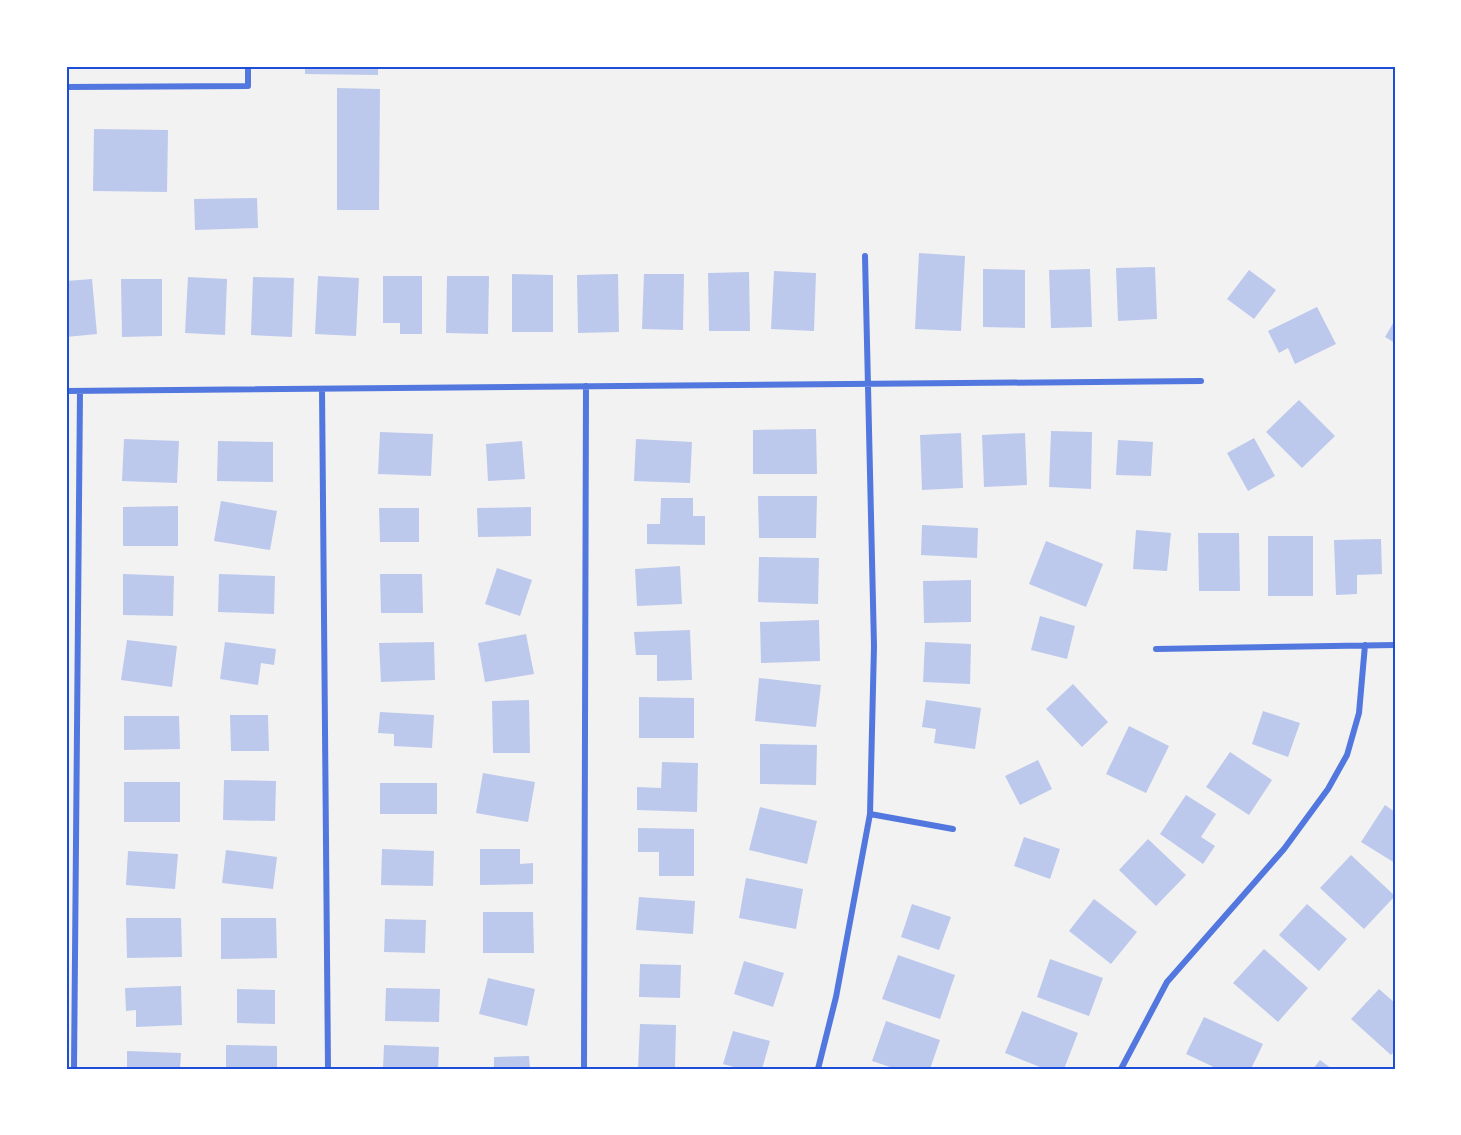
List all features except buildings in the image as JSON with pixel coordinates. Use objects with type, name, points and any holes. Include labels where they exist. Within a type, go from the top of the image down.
[{"type":"street","points":[[66,87],[248,86],[248,66]]},
{"type":"street","points":[[818,1069],[836,997],[870,814],[874,646],[866,256]]},
{"type":"street","points":[[66,391],[1201,381]]},
{"type":"street","points":[[584,1069],[586,386]]},
{"type":"street","points":[[322,389],[328,1069]]},
{"type":"street","points":[[74,1069],[80,391]]},
{"type":"street","points":[[1121,1069],[1167,982],[1284,849],[1328,789],[1347,755],[1359,713],[1365,645]]},
{"type":"street","points":[[1156,650],[1395,645]]},
{"type":"street","points":[[870,814],[952,829]]}]
